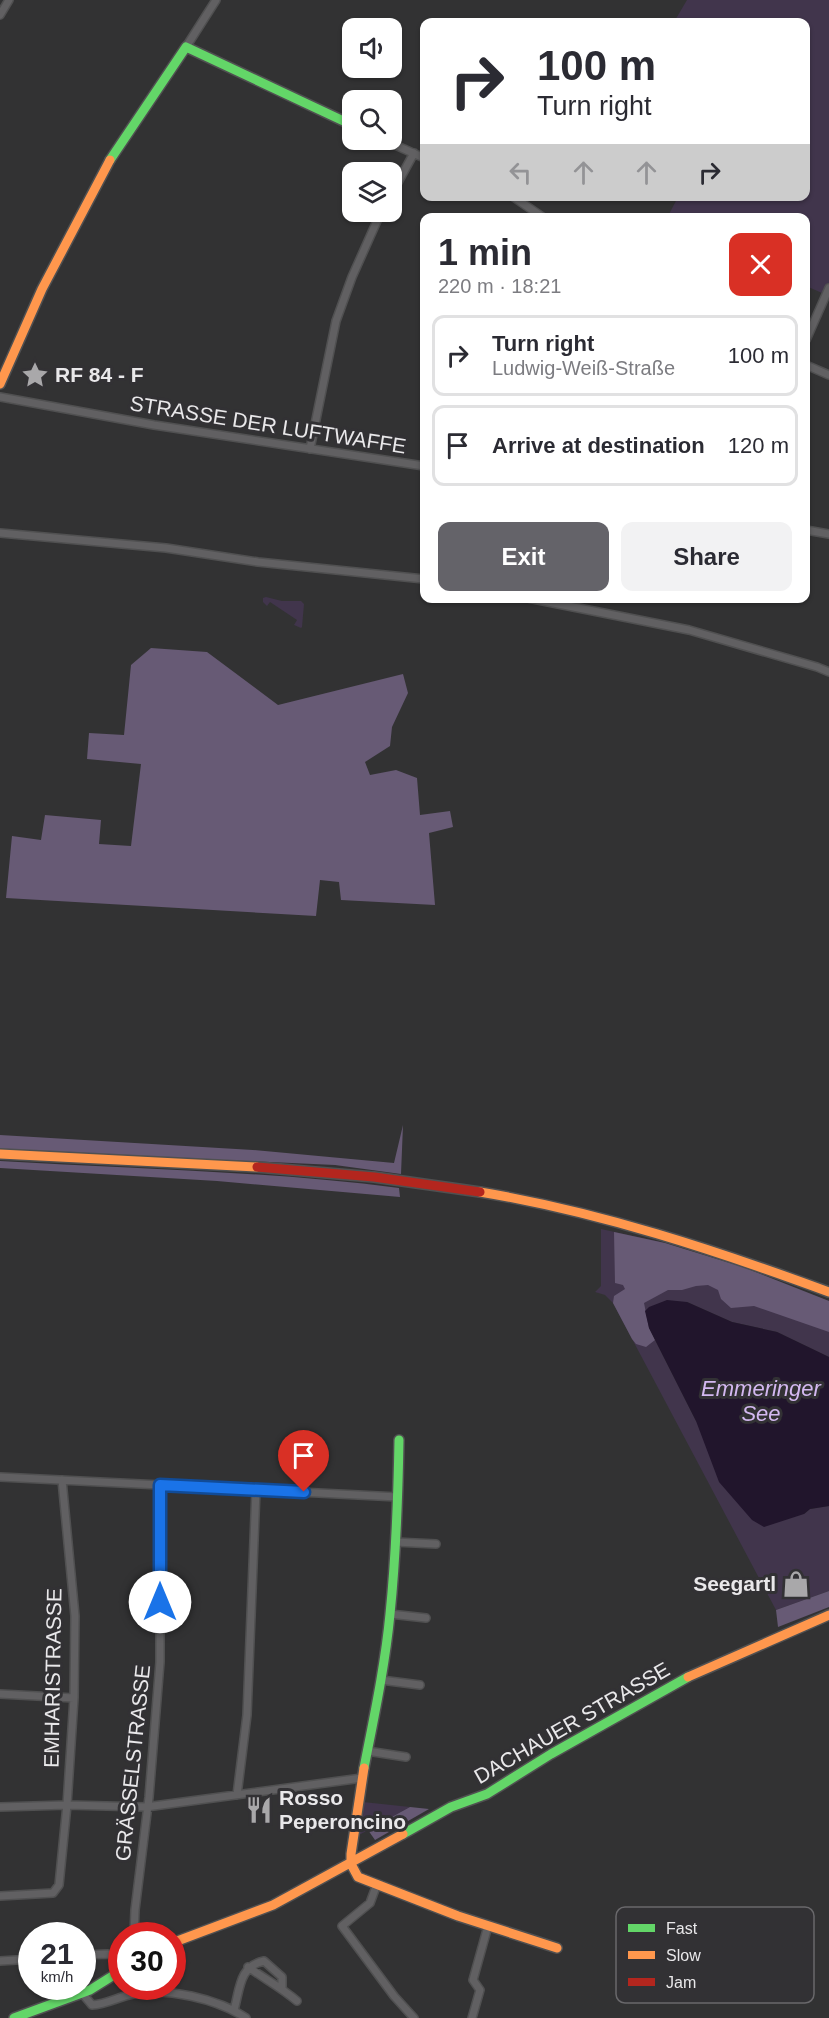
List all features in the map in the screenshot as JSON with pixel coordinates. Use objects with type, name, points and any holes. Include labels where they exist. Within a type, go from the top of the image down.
[{"type":"main road","points":[[0,384],[42,289],[115,150],[186,47],[342,120]]},
{"type":"main road","points":[[0,1154],[327,1172],[416,1182],[498,1195],[667,1235],[745,1260],[829,1292]]},
{"type":"main road","points":[[399,1440],[398,1497],[390,1614],[381,1680],[362,1778],[351,1864],[358,1877],[488,1926],[557,1948]]},
{"type":"main road","name":"DACHAUER STRASSE","points":[[186,1938],[273,1905],[451,1807],[487,1794],[551,1754],[693,1674],[829,1615]]},
{"type":"main road","points":[[14,2018],[63,2000]]},
{"type":"street","points":[[0,15],[9,0]]},
{"type":"street","points":[[186,47],[216,0]]},
{"type":"street","points":[[402,148],[420,156]]},
{"type":"street","points":[[402,175],[414,153]]},
{"type":"street","points":[[519,201],[537,213]]},
{"type":"street","points":[[310,449],[336,321],[352,277],[377,222]]},
{"type":"street","points":[[810,331],[829,288]]},
{"type":"street","points":[[810,367],[829,375]]},
{"type":"street","name":"STRASSE DER LUFTWAFFE","points":[[0,397],[165,427],[420,465]]},
{"type":"street","points":[[810,531],[829,534]]},
{"type":"street","points":[[0,533],[166,548],[258,562],[420,579]]},
{"type":"street","points":[[553,603],[689,630],[829,672]]},
{"type":"street","points":[[0,1477],[398,1497]]},
{"type":"street","name":"EMHARISTRASSE","points":[[0,1896],[53,1893],[58,1885],[67,1805],[74,1698],[75,1616],[62,1480]]},
{"type":"street","name":"GRÄSSELSTRASSE","points":[[135,1922],[146,1807],[149,1797],[160,1662],[160,1485]]},
{"type":"street","points":[[237,1795],[247,1715],[256,1490]]},
{"type":"street","points":[[395,1542],[436,1544]]},
{"type":"street","points":[[390,1614],[426,1618]]},
{"type":"street","points":[[381,1680],[420,1684]]},
{"type":"street","points":[[0,1694],[74,1698]]},
{"type":"street","points":[[367,1751],[406,1757]]},
{"type":"street","points":[[0,1807],[67,1805],[146,1807],[362,1778]]},
{"type":"street","points":[[377,1884],[370,1903],[342,1926],[394,1996],[414,2018]]},
{"type":"street","points":[[472,2018],[480,1990],[473,1980],[488,1926]]},
{"type":"street","points":[[96,1954],[108,1954]]},
{"type":"street","points":[[0,1961],[18,1960]]},
{"type":"street","points":[[234,2010],[248,1967],[264,1961],[282,1977],[282,1988]]},
{"type":"street","points":[[248,1967],[282,1988],[297,2001]]},
{"type":"street","points":[[88,2000],[92,2005],[103,2004],[133,1994],[160,1993],[211,2001],[234,2010],[246,2018]]},
{"type":"shaded area","points":[[687,0],[829,0],[829,296],[810,288],[810,213],[670,213],[676,201],[810,201],[810,18],[676,18]]},
{"type":"shaded area","points":[[263,598],[282,601],[301,601],[304,604],[302,627],[294,625],[297,620],[270,602],[267,606],[263,602]]},
{"type":"shaded area","points":[[151,648],[207,652],[278,705],[403,674],[408,693],[392,727],[390,746],[365,762],[370,775],[396,770],[417,778],[420,815],[450,811],[453,827],[429,833],[435,905],[341,900],[339,882],[320,880],[316,916],[6,898],[12,836],[41,840],[45,815],[101,820],[99,844],[131,846],[141,764],[87,759],[89,733],[124,735],[131,665]]},
{"type":"shaded area","points":[[403,1125],[401,1174],[335,1165],[0,1150],[0,1135],[253,1150],[394,1163]]},
{"type":"shaded area","points":[[0,1161],[200,1171],[349,1182],[399,1188],[400,1197],[217,1181],[0,1168]]},
{"type":"shaded area","points":[[601,1229],[665,1243],[829,1301],[829,1357],[777,1332],[732,1322],[687,1302],[649,1328],[696,1421],[804,1514],[810,1509],[829,1506],[829,1591],[776,1610],[613,1303],[605,1295],[595,1292],[601,1286]]},
{"type":"shaded area","points":[[614,1232],[665,1243],[743,1267],[829,1301],[829,1332],[754,1306],[731,1308],[721,1299],[718,1290],[708,1285],[668,1290],[644,1303],[649,1328],[655,1340],[646,1347],[636,1344],[613,1303],[614,1296],[625,1289],[623,1285],[615,1283]]},
{"type":"shaded area","points":[[829,1591],[829,1607],[778,1627],[776,1610]]},
{"type":"shaded area","points":[[363,1802],[410,1807],[359,1835]]},
{"type":"shaded area","points":[[410,1807],[429,1809],[375,1840],[368,1830]]},
{"type":"water","name":"Emmeringer See","points":[[667,1300],[687,1302],[732,1322],[777,1332],[829,1357],[829,1506],[810,1509],[804,1514],[764,1527],[752,1520],[719,1482],[696,1421],[649,1328],[645,1311]]},
{"type":"traffic: fast","points":[[110,160],[186,47],[342,120]]},
{"type":"traffic: fast","points":[[364,1768],[388,1633],[394,1570],[399,1440]]},
{"type":"traffic: fast","points":[[403,1834],[451,1807],[487,1794],[551,1754],[688,1677]]},
{"type":"traffic: fast","points":[[14,2018],[90,1990],[108,1979]]},
{"type":"traffic: slow","points":[[0,384],[42,289],[110,160]]},
{"type":"traffic: slow","points":[[0,1154],[257,1167]]},
{"type":"traffic: slow","points":[[480,1192],[613,1221],[743,1261],[829,1292]]},
{"type":"traffic: slow","points":[[688,1677],[829,1615]]},
{"type":"traffic: slow","points":[[364,1768],[351,1854],[351,1864],[358,1877],[458,1916],[557,1948]]},
{"type":"traffic: slow","points":[[186,1938],[273,1905],[403,1834]]},
{"type":"traffic: jam","points":[[257,1167],[374,1177],[480,1192]]},
{"type":"place","name":"RF 84 - F","points":[[35,375]]},
{"type":"place","name":"Seegartl","points":[[796,1584]]},
{"type":"place","name":"Rosso Peperoncino","points":[[259,1810]]},
{"type":"route","points":[[160,1602],[160,1485],[304,1492]]}]
